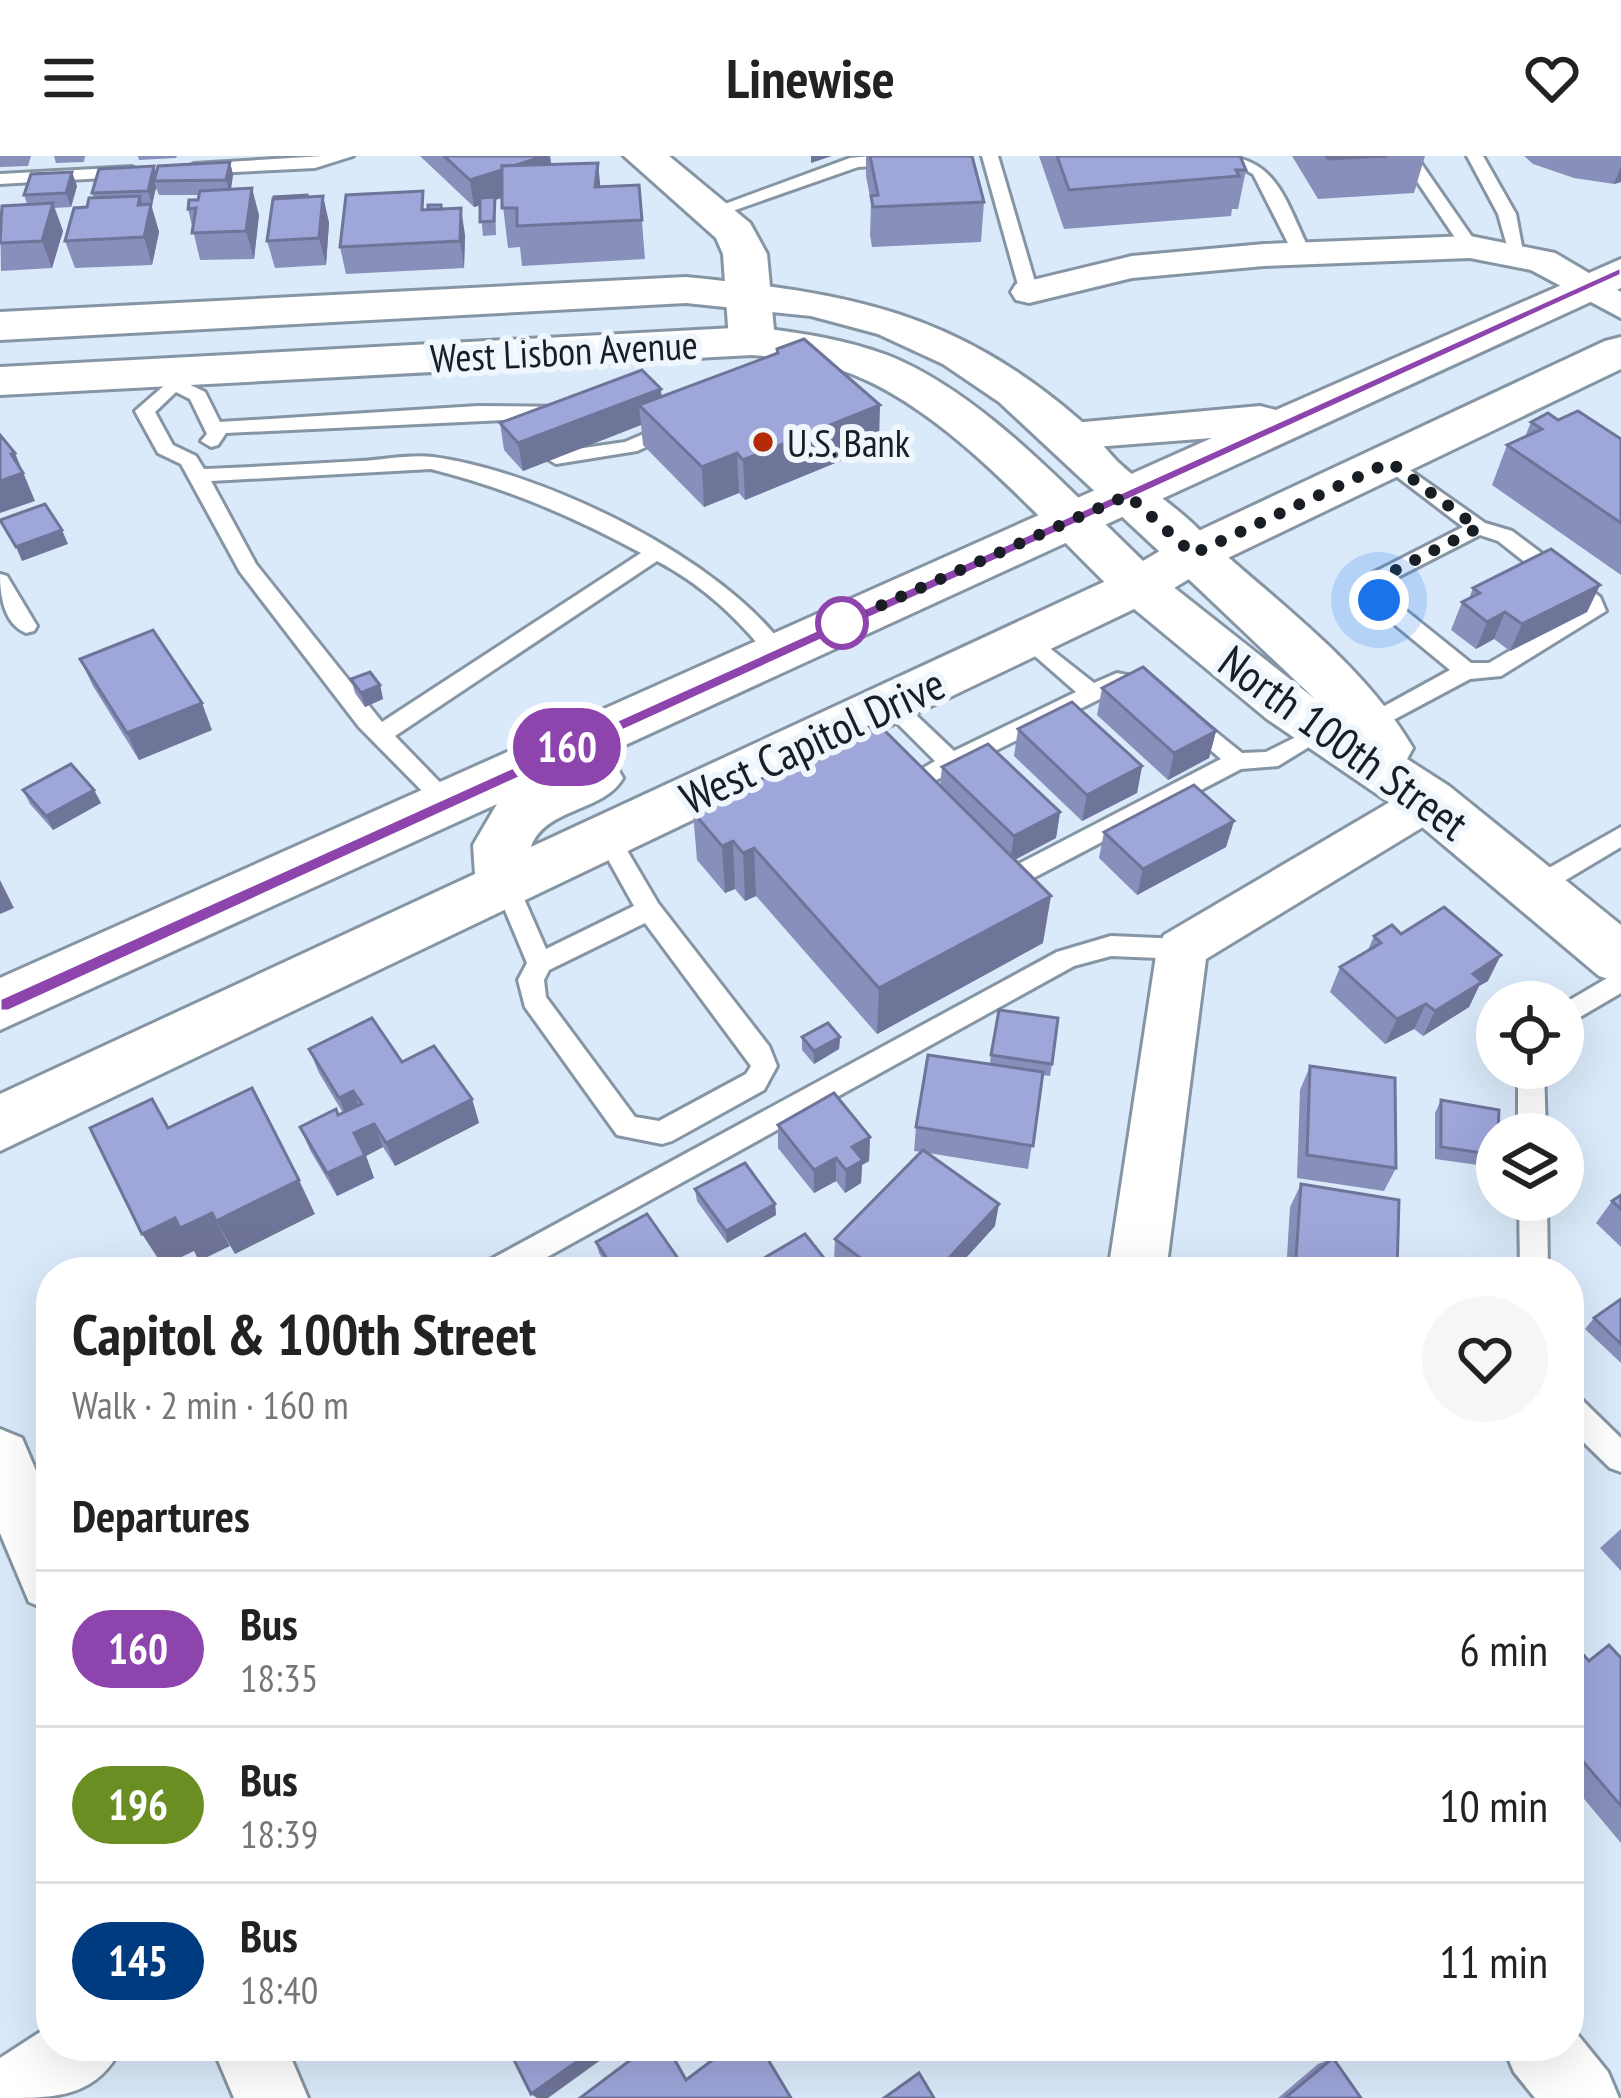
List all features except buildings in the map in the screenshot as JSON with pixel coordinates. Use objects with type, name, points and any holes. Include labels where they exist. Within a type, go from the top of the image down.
[{"type":"main road","points":[[644,156],[735,232],[745,254],[751,330],[812,303],[894,324],[959,354],[1016,392],[1328,678],[1346,729]]},
{"type":"main road","points":[[833,730],[950,634],[1105,554],[1128,495],[1610,289]]},
{"type":"main road","name":"West Lisbon Avenue","points":[[0,326],[686,290],[751,330],[899,378],[967,427],[1105,554]]},
{"type":"main road","name":"West Lisbon Avenue","points":[[0,382],[173,377],[751,330]]},
{"type":"main road","name":"West Capitol Drive","points":[[0,1005],[777,652],[1105,554],[1181,544],[1525,407],[1621,351]]},
{"type":"main road","points":[[1068,435],[1300,418]]},
{"type":"main road","points":[[1181,544],[1299,449],[1300,418]]},
{"type":"main road","name":"West Capitol Drive","points":[[0,1124],[1028,638],[1105,554]]},
{"type":"main road","name":"North 100th Street","points":[[1105,554],[1286,706],[1346,729],[1621,959]]},
{"type":"main road","points":[[506,884],[502,842],[511,827],[528,812],[649,751],[667,702]]},
{"type":"street","points":[[1029,292],[1132,267],[1302,253],[1470,247],[1542,260],[1610,289]]},
{"type":"street","points":[[1139,1257],[1182,949],[1430,801]]},
{"type":"street","points":[[0,1458],[32,1540]]},
{"type":"street","points":[[6,2098],[62,2061]]},
{"type":"street","points":[[256,2061],[272,2098]]},
{"type":"street","points":[[1552,2061],[1582,2098]]},
{"type":"lane","points":[[180,170],[315,163],[345,156]]},
{"type":"lane","points":[[712,212],[856,162],[940,156]]},
{"type":"lane","points":[[990,156],[1029,292]]},
{"type":"lane","points":[[1226,156],[1260,171],[1302,253]]},
{"type":"lane","points":[[1408,156],[1470,247]]},
{"type":"lane","points":[[1475,156],[1508,214],[1518,253]]},
{"type":"lane","points":[[0,179],[158,171]]},
{"type":"lane","points":[[194,468],[217,435],[198,395],[173,377],[145,412],[165,449],[194,468],[247,567],[381,734],[447,802]]},
{"type":"lane","points":[[214,428],[478,412],[586,415]]},
{"type":"lane","points":[[478,412],[563,428]]},
{"type":"lane","points":[[478,412],[505,434]]},
{"type":"lane","points":[[478,412],[539,437]]},
{"type":"lane","points":[[596,442],[688,421]]},
{"type":"lane","points":[[565,454],[630,435]]},
{"type":"lane","points":[[974,848],[1007,881],[1074,835],[1157,791],[1238,761],[1270,760],[1466,671],[1492,671],[1595,611],[1592,602],[1505,536],[1478,528],[1390,462]]},
{"type":"lane","points":[[194,468],[322,470],[430,463],[507,482],[572,507],[700,575],[777,652]]},
{"type":"lane","points":[[1466,671],[1379,600],[1375,588],[1380,578],[1478,528]]},
{"type":"lane","points":[[381,734],[656,553]]},
{"type":"lane","points":[[0,581],[26,626]]},
{"type":"lane","points":[[1028,638],[1092,694]]},
{"type":"lane","points":[[942,816],[910,783],[952,763],[992,755],[1072,714],[1092,694],[1117,681],[1169,706],[1238,761]]},
{"type":"lane","points":[[890,703],[952,763]]},
{"type":"lane","points":[[607,836],[649,910],[760,1053],[764,1066],[755,1082],[662,1132],[641,1133],[627,1127],[534,1000],[531,980],[540,963],[649,910]]},
{"type":"lane","points":[[1535,887],[1621,836]]},
{"type":"lane","points":[[506,884],[540,963]]},
{"type":"lane","points":[[521,1257],[1066,959],[1111,946],[1182,949]]},
{"type":"lane","points":[[1584,1004],[1621,980]]},
{"type":"lane","points":[[1533,1221],[1534,1257]]},
{"type":"lane","points":[[1584,1422],[1621,1458]]},
{"type":"bus line","name":"160","points":[[0,1005],[1621,272]]},
{"type":"place","name":"U.S. Bank","points":[[763,442]]},
{"type":"route","points":[[842,623],[1128,495],[1193,554],[1390,462],[1478,528],[1380,578],[1375,588],[1379,600]]}]
